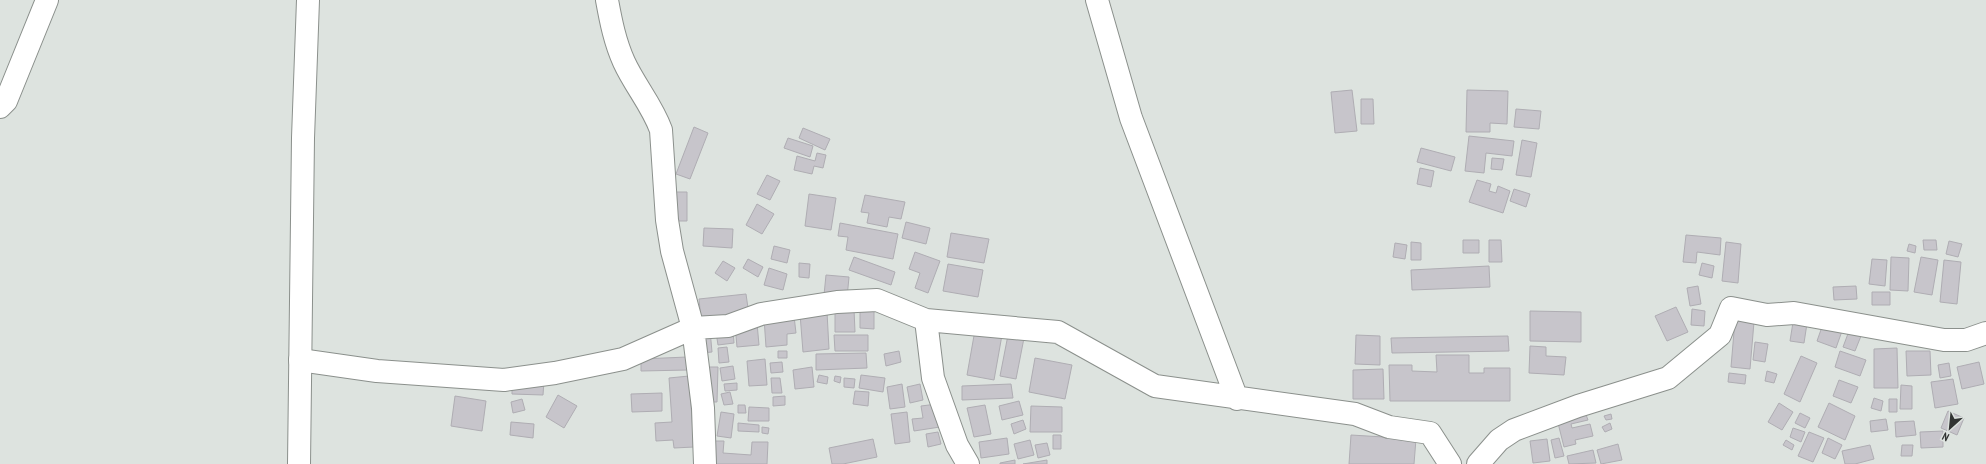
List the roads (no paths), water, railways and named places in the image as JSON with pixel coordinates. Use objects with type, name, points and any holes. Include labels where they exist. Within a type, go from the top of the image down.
[{"type":"street","points":[[0,107],[6,101],[47,0]]},
{"type":"street","points":[[299,464],[303,138],[308,0]]},
{"type":"street","points":[[607,0],[615,41],[624,64],[656,116],[661,130],[667,220],[672,251],[693,328],[703,408],[705,464]]},
{"type":"street","points":[[1097,0],[1131,118],[1237,398]]},
{"type":"street","points":[[300,360],[377,371],[504,380],[555,373],[623,360],[693,328],[728,326],[761,314],[837,302],[876,300],[926,320],[1058,332],[1155,386],[1355,414],[1389,427],[1430,433],[1450,464]]},
{"type":"street","points":[[1478,464],[1499,440],[1514,430],[1578,406],[1668,378],[1720,335],[1731,308],[1767,315],[1794,313],[1944,340],[1966,340],[1986,333]]},
{"type":"street","points":[[926,320],[933,378],[957,445],[968,464]]}]
